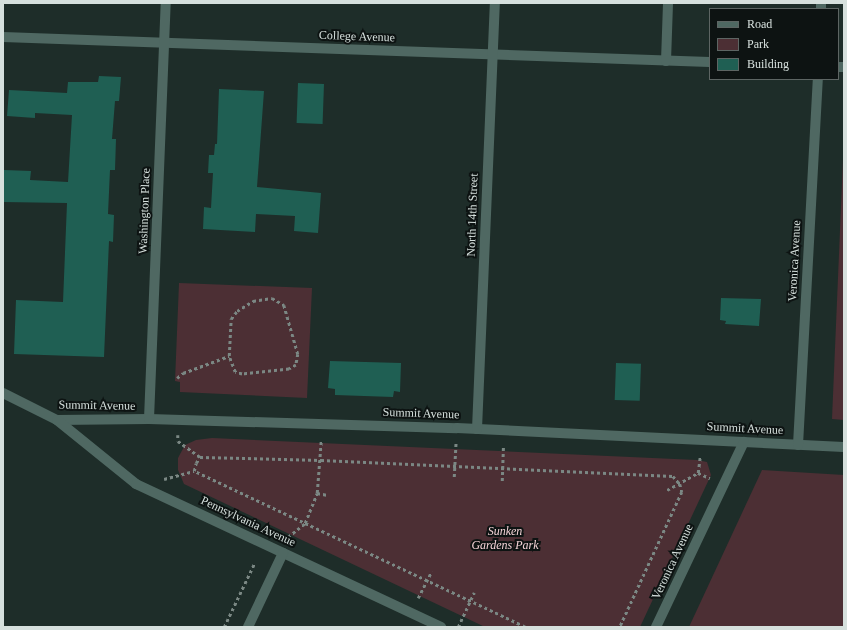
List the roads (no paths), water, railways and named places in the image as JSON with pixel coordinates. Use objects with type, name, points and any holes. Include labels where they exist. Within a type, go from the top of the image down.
[{"type":"street","name":"Washington Place","points":[[149,419],[166,3]]},
{"type":"street","name":"North 14th Street","points":[[477,429],[494,3]]},
{"type":"street","points":[[666,61],[668,3]]},
{"type":"street","name":"College Avenue","points":[[3,36],[709,62]]},
{"type":"street","name":"Veronica Avenue","points":[[798,445],[818,80]]},
{"type":"street","name":"Summit Avenue","points":[[3,393],[57,420],[149,419],[456,428],[844,447]]},
{"type":"street","name":"Pennsylvania Avenue","points":[[57,420],[139,485],[440,627]]},
{"type":"street","name":"Veronica Avenue","points":[[656,627],[744,442]]},
{"type":"street","points":[[248,627],[279,551]]},
{"type":"park label","name":"Sunken Gardens Park","points":[[505,539]]}]
